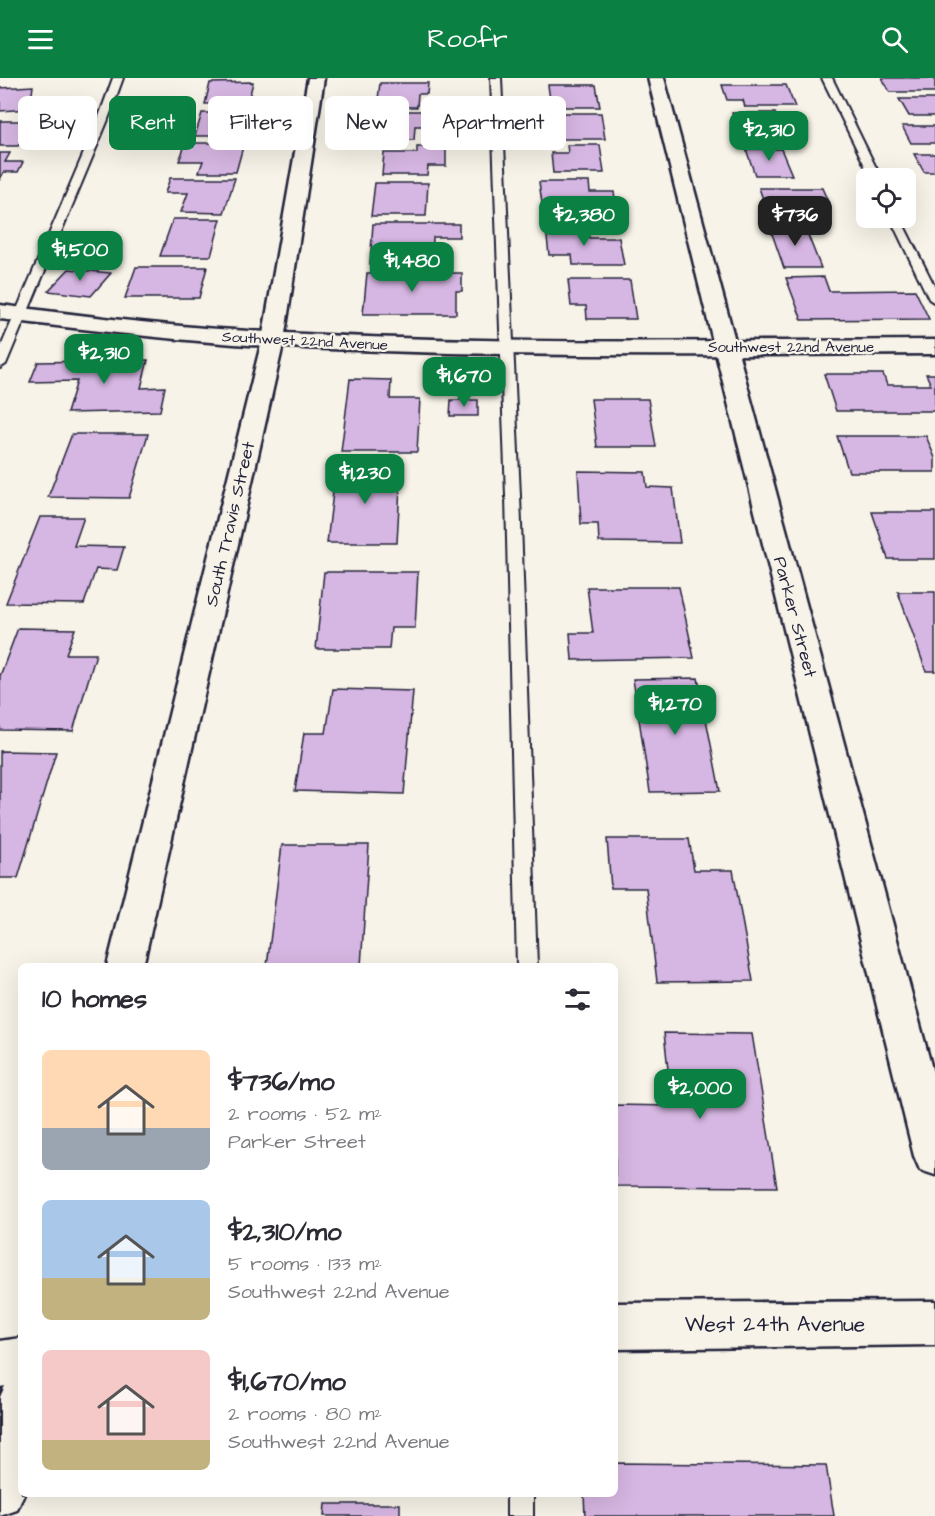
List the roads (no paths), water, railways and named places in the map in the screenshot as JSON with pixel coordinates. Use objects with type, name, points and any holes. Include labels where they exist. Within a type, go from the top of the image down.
[{"type":"street","name":"South Travis Street","points":[[126,963],[273,340],[316,78]]},
{"type":"street","name":"Parker Street","points":[[656,78],[935,1155]]},
{"type":"street","name":"Southwest 22nd Avenue","points":[[11,314],[109,327],[273,340],[506,346],[935,347]]},
{"type":"street","name":"West 24th Avenue","points":[[618,1326],[935,1323]]},
{"type":"street","points":[[0,1364],[18,1361]]},
{"type":"street","points":[[0,1493],[18,1416]]},
{"type":"lane","points":[[0,364],[11,314],[118,78]]},
{"type":"lane","points":[[496,78],[513,507],[527,963]]},
{"type":"lane","points":[[827,78],[871,168]]},
{"type":"lane","points":[[900,228],[935,299]]},
{"type":"lane","points":[[520,1497],[520,1516]]}]
